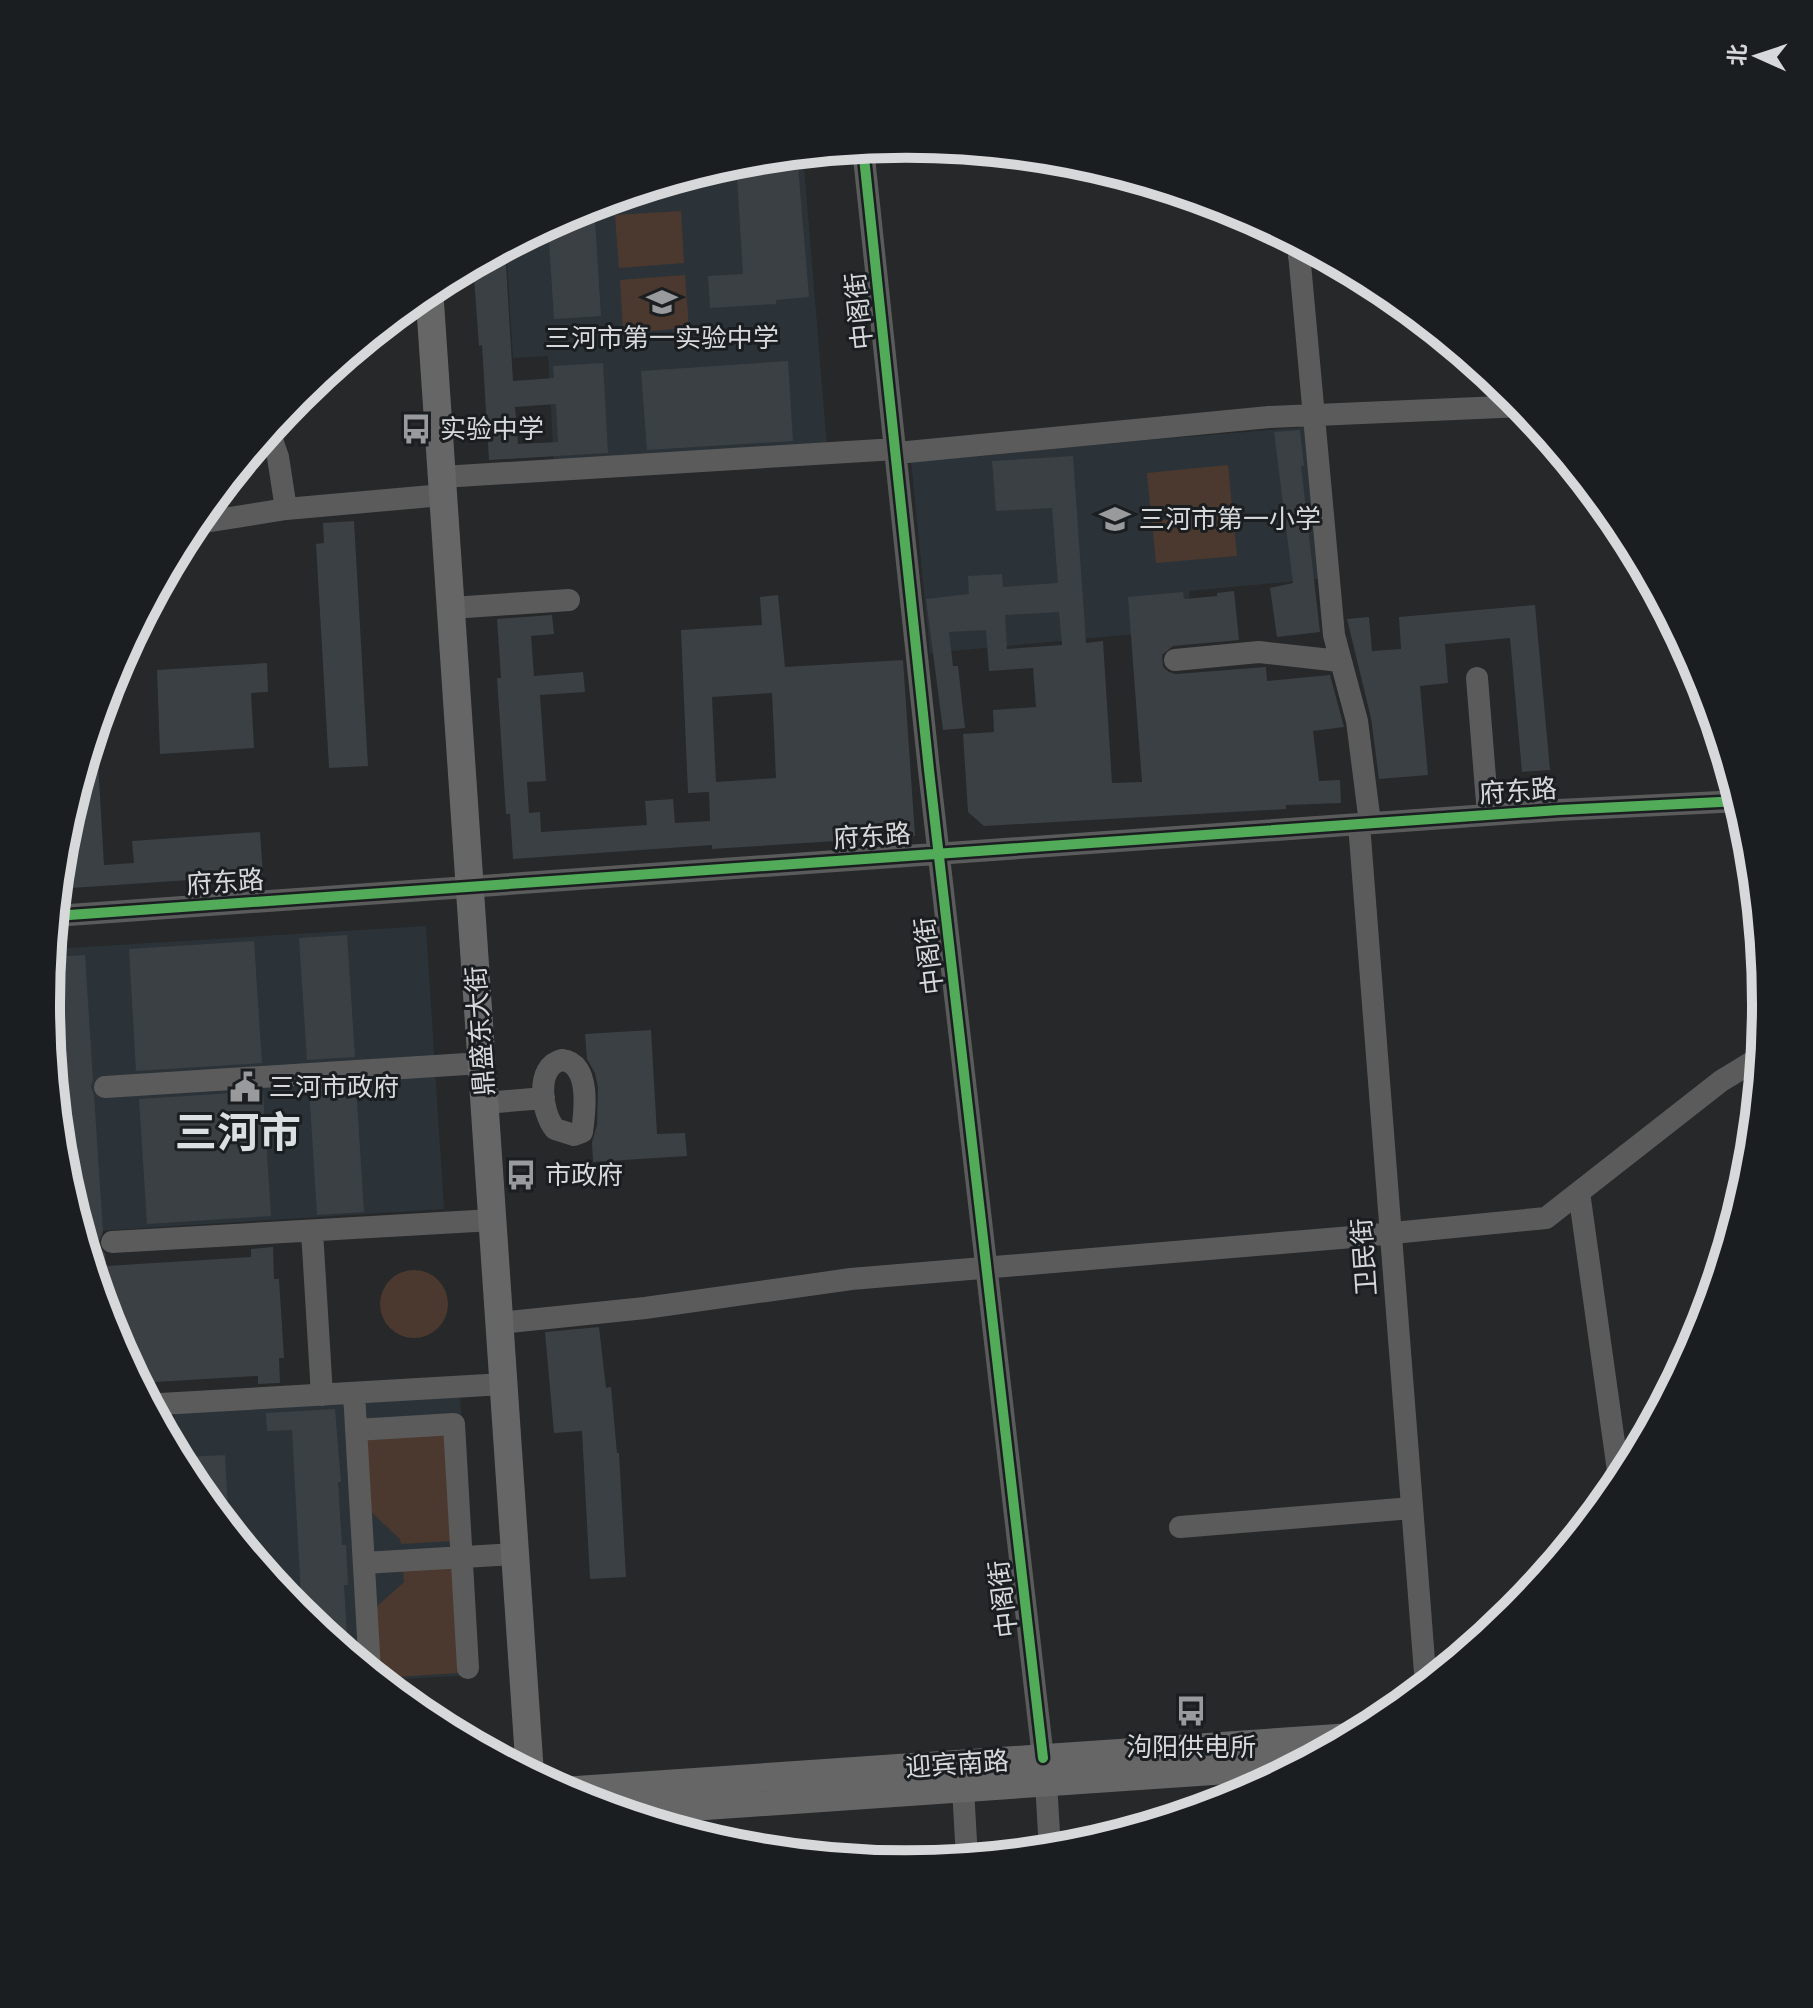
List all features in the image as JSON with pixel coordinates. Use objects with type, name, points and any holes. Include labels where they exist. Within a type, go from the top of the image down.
[{"type":"main road","name":"鼎盛东大街","points":[[430,304],[529,1761]]},
{"type":"main road","name":"迎宾南路","points":[[647,1810],[963,1788],[1044,1770],[1324,1740]]},
{"type":"main road","name":"迎宾南路","points":[[592,1790],[1044,1770],[1274,1766]]},
{"type":"street","name":"中阁街","points":[[864,159],[1049,1838]]},
{"type":"street","name":"卫民街","points":[[1306,258],[1314,415],[1334,635],[1357,721],[1391,1234],[1425,1673]]},
{"type":"street","points":[[212,521],[443,486],[896,451],[1269,417],[1507,407]]},
{"type":"street","points":[[273,443],[286,509]]},
{"type":"street","points":[[451,608],[569,600]]},
{"type":"street","points":[[1175,660],[1259,652],[1340,661]]},
{"type":"street","points":[[1477,678],[1488,815]]},
{"type":"street","name":"府东路","points":[[65,915],[1488,815],[1728,802]]},
{"type":"street","points":[[105,1087],[482,1063]]},
{"type":"street","points":[[500,1323],[645,1308],[851,1279],[1546,1218],[1721,1081],[1751,1063]]},
{"type":"street","points":[[485,1103],[544,1098]]},
{"type":"street","points":[[1579,1192],[1617,1463]]},
{"type":"street","points":[[112,1242],[493,1220]]},
{"type":"street","points":[[312,1231],[322,1395]]},
{"type":"street","points":[[161,1404],[504,1384]]},
{"type":"street","points":[[354,1393],[369,1658]]},
{"type":"street","points":[[356,1430],[454,1424],[468,1668]]},
{"type":"street","points":[[1180,1527],[1412,1508]]},
{"type":"street","points":[[364,1563],[515,1554]]},
{"type":"street","points":[[963,1788],[966,1849]]},
{"type":"shaded area","name":"三河市第一实验中学","points":[[804,164],[827,446],[554,464],[548,356],[513,358],[507,258],[634,202],[687,186]]},
{"type":"shaded area","points":[[679,189],[679,195],[652,197]]},
{"type":"shaded area","points":[[681,211],[684,263],[619,268],[615,215]]},
{"type":"shaded area","points":[[685,275],[689,328],[623,333],[620,280]]},
{"type":"shaded area","name":"三河市第一小学","points":[[1306,427],[1319,579],[1189,591],[1191,629],[930,653],[911,460]]},
{"type":"shaded area","points":[[1228,465],[1232,507],[1151,515],[1147,473]]},
{"type":"shaded area","points":[[1233,514],[1237,556],[1156,563],[1152,521]]},
{"type":"shaded area","name":"三河市政府","points":[[426,926],[444,1209],[92,1231],[76,1169],[67,1114],[60,1004],[62,948]]},
{"type":"shaded area","points":[[414,1270],[438,1280],[448,1304],[438,1328],[414,1338],[390,1328],[380,1304],[390,1280]]},
{"type":"shaded area","points":[[460,1394],[476,1675],[396,1679],[348,1640],[308,1603],[235,1519],[175,1431],[174,1411]]},
{"type":"shaded area","points":[[446,1435],[451,1541],[401,1544],[400,1539],[369,1510],[361,1440]]},
{"type":"shaded area","points":[[453,1567],[459,1673],[393,1677],[377,1664],[373,1610],[404,1582],[403,1570]]},
{"type":"building","points":[[798,165],[809,297],[776,300],[776,304],[710,308],[708,276],[743,274],[737,175]]},
{"type":"building","points":[[595,217],[601,316],[554,319],[549,237]]},
{"type":"building","points":[[506,259],[513,381],[554,378],[553,366],[603,363],[608,453],[489,460],[482,345],[479,346],[474,277]],"holes":[[[556,404],[558,442],[518,444],[515,407]]]},
{"type":"building","points":[[788,361],[793,441],[647,450],[641,371]]},
{"type":"building","points":[[1300,430],[1304,466],[1301,466],[1320,632],[1277,637],[1270,588],[1293,583],[1274,432]]},
{"type":"building","points":[[1073,456],[1086,643],[1103,641],[1112,783],[1142,782],[1128,597],[1183,592],[1184,599],[1234,591],[1239,640],[1173,646],[1162,655],[1163,667],[1176,674],[1266,667],[1267,681],[1330,675],[1344,727],[1313,731],[1319,781],[1340,780],[1341,803],[1286,805],[1286,809],[984,826],[968,812],[963,734],[994,732],[993,710],[1036,707],[1033,668],[989,671],[986,630],[949,632],[953,666],[958,666],[965,728],[943,730],[926,599],[969,594],[968,576],[1002,574],[1003,587],[1058,583],[1052,508],[996,511],[992,461]],"holes":[[[1059,612],[1062,645],[1007,649],[1005,615]]]},
{"type":"building","points":[[354,521],[368,766],[329,768],[316,544],[324,543],[323,523]]},
{"type":"building","points":[[778,595],[785,667],[903,660],[915,836],[712,849],[712,845],[513,859],[510,814],[506,814],[497,678],[501,678],[497,619],[552,615],[554,634],[531,636],[534,676],[583,672],[585,692],[540,695],[546,781],[527,782],[529,813],[540,812],[541,832],[647,825],[645,801],[673,799],[675,823],[710,821],[709,792],[688,793],[681,630],[762,625],[760,597]],"holes":[[[772,693],[776,778],[716,782],[712,697]]]},
{"type":"building","points":[[1535,605],[1550,770],[1522,772],[1510,638],[1445,644],[1448,683],[1420,686],[1428,775],[1379,779],[1371,718],[1347,619],[1369,617],[1372,651],[1401,649],[1399,617]]},
{"type":"building","points":[[267,663],[268,692],[251,693],[254,748],[160,754],[157,670]]},
{"type":"building","points":[[96,762],[104,865],[134,863],[132,841],[260,832],[263,875],[68,888],[76,839]]},
{"type":"building","points":[[347,935],[355,1057],[307,1060],[299,938]]},
{"type":"building","points":[[254,941],[262,1063],[136,1071],[129,949]]},
{"type":"building","points":[[85,955],[91,1087],[103,1232],[98,1244],[105,1254],[106,1266],[251,1257],[251,1249],[273,1247],[274,1279],[279,1279],[284,1358],[279,1358],[280,1383],[258,1384],[258,1376],[149,1382],[147,1378],[105,1276],[76,1169],[62,1059],[62,956]]},
{"type":"building","points":[[651,1030],[657,1134],[685,1133],[687,1156],[593,1162],[598,1088],[595,1073],[587,1059],[585,1034]]},
{"type":"building","points":[[356,1085],[364,1212],[317,1215],[309,1088]]},
{"type":"building","points":[[263,1091],[271,1216],[147,1224],[139,1099]]},
{"type":"building","points":[[599,1327],[606,1388],[611,1387],[619,1453],[626,1577],[590,1579],[582,1431],[554,1433],[545,1332]]},
{"type":"building","points":[[335,1409],[342,1545],[346,1545],[348,1585],[344,1585],[347,1639],[301,1595],[292,1430],[267,1431],[266,1413]]},
{"type":"building","points":[[225,1455],[228,1509],[203,1474],[192,1457]]},
{"type":"cycle path","points":[[864,159],[929,770],[1043,1758]]},
{"type":"cycle path","points":[[65,915],[1559,810],[1728,802]]},
{"type":"place","name":"三河市第一实验中学","points":[[662,302]]},
{"type":"place","name":"实验中学","points":[[416,429]]},
{"type":"place","name":"三河市第一小学","points":[[1115,519]]},
{"type":"place","name":"三河市政府","points":[[245,1087]]},
{"type":"place","name":"市政府","points":[[521,1175]]},
{"type":"place","name":"泃阳供电所","points":[[1191,1711]]},
{"type":"district","name":"三河市","points":[[238,1132]]}]
